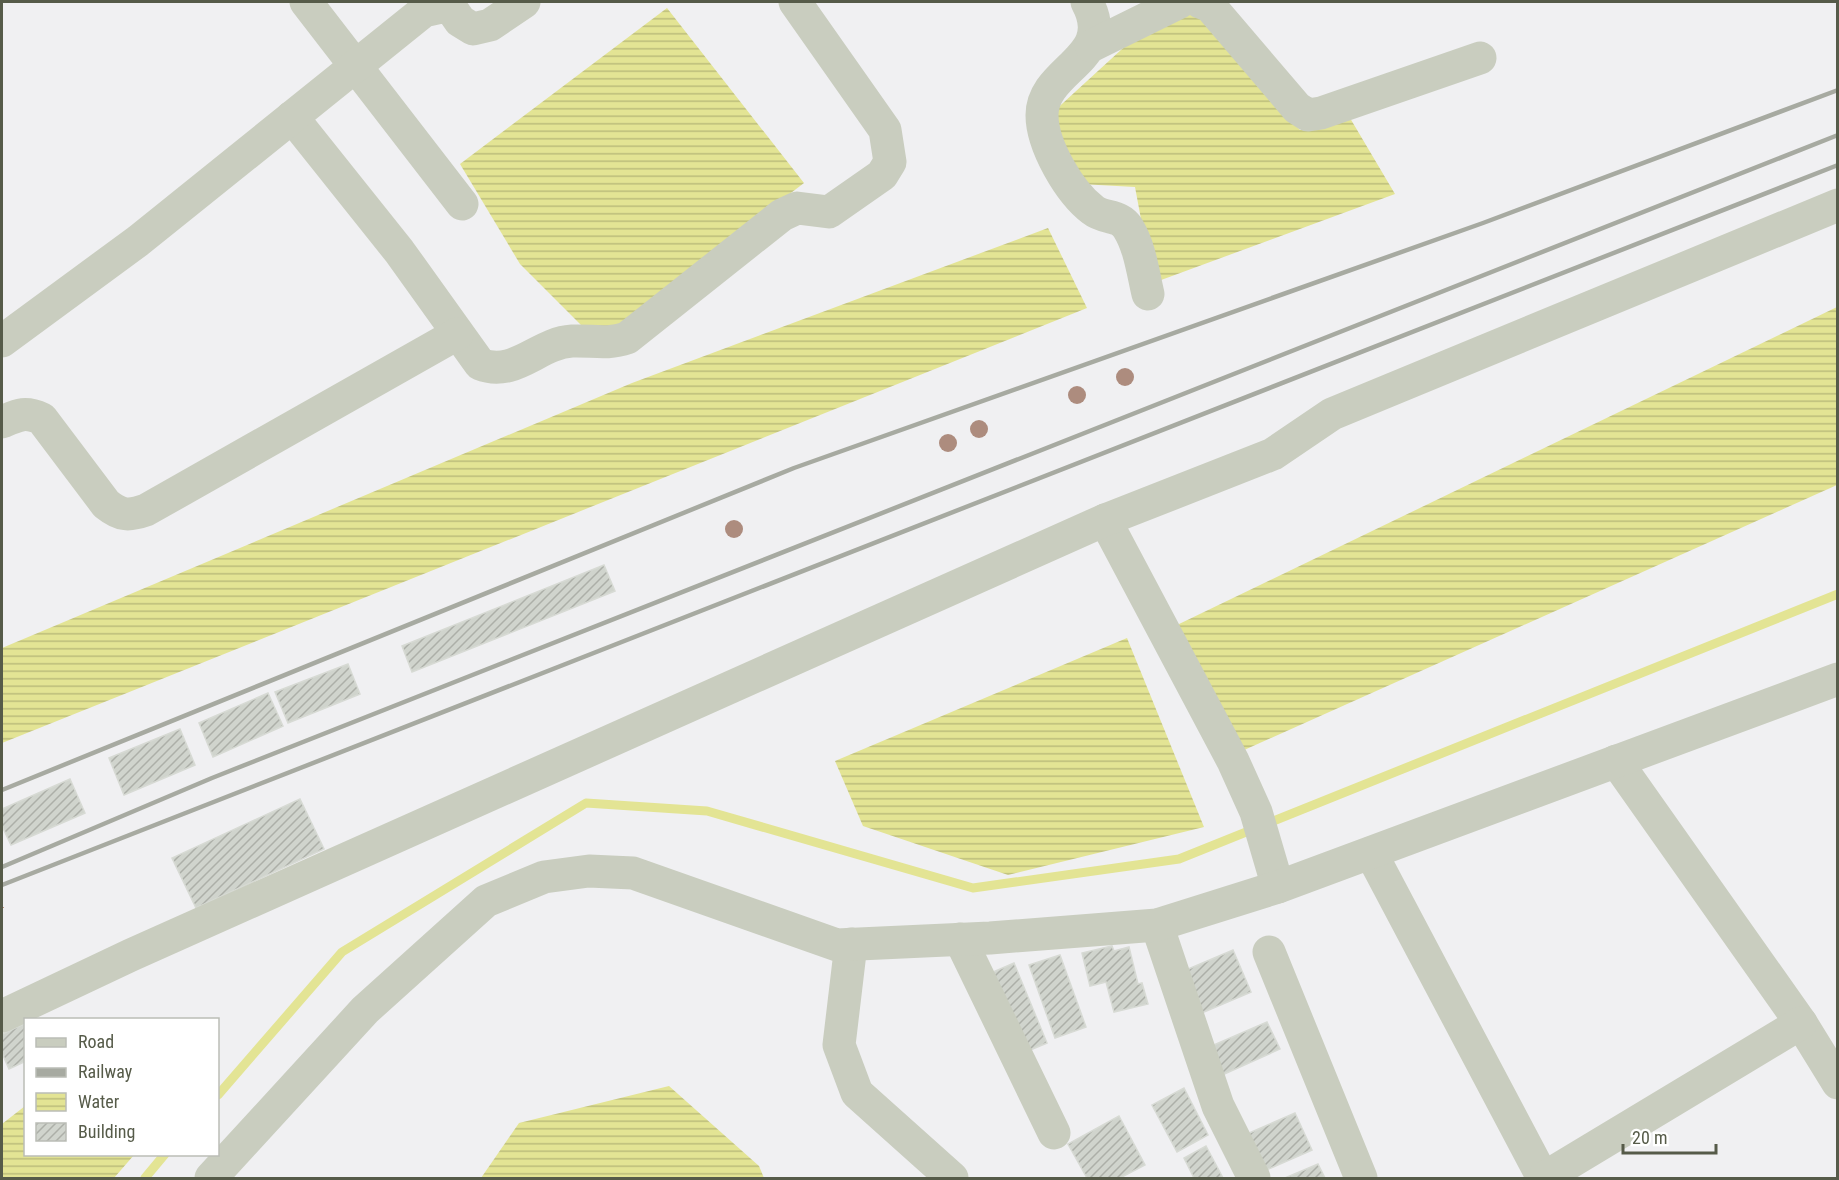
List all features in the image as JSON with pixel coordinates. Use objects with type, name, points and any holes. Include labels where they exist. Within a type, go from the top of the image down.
[{"type":"street","points":[[306,2],[462,204]]},
{"type":"street","points":[[2,341],[138,241],[424,11],[442,7],[451,8],[460,21],[472,29],[490,25],[524,2]]},
{"type":"street","points":[[292,117],[399,251],[480,364],[493,369],[509,366],[564,343],[614,343],[627,338],[782,215],[797,208],[829,212],[882,175],[890,162],[885,130],[795,2]]},
{"type":"street","points":[[1088,2],[1093,12],[1096,31],[1091,46]]},
{"type":"street","points":[[1148,294],[1137,248],[1128,226],[1114,216],[1095,212],[1076,195],[1060,170],[1046,134],[1042,114],[1048,95],[1091,46],[1180,2]]},
{"type":"street","points":[[1200,2],[1210,6],[1297,108],[1308,115],[1322,113],[1479,58]]},
{"type":"street","points":[[2,1016],[131,955],[1105,519],[1273,454],[1332,414],[1838,205]]},
{"type":"street","points":[[2,422],[21,413],[31,413],[42,419],[106,504],[118,513],[130,515],[147,510],[457,334]]},
{"type":"street","points":[[1105,519],[1233,761],[1256,812],[1278,887]]},
{"type":"street","points":[[211,1179],[382,994],[486,901],[544,877],[589,871],[633,873],[837,945],[1157,925],[1278,887],[1838,679]]},
{"type":"street","points":[[1616,761],[1801,1023],[1838,1083]]},
{"type":"street","points":[[1371,853],[1544,1179],[1801,1023]]},
{"type":"street","points":[[1157,925],[1218,1106],[1254,1179]]},
{"type":"street","points":[[960,939],[1054,1133]]},
{"type":"street","points":[[851,944],[839,1046],[857,1093],[952,1179]]},
{"type":"street","points":[[1269,952],[1361,1179]]},
{"type":"water","points":[[1194,7],[1300,130],[1350,118],[1395,194],[1153,283],[1135,187],[1080,184],[1051,114],[1134,38]]},
{"type":"water","points":[[667,8],[804,183],[597,341],[520,264],[460,164]]},
{"type":"water","points":[[1048,228],[1087,308],[2,743],[2,648],[632,383]]},
{"type":"water","points":[[1837,307],[1837,485],[1242,751],[1177,625]]},
{"type":"water","points":[[1127,638],[1204,827],[1008,875],[863,826],[835,761]]},
{"type":"water","points":[[669,1086],[759,1166],[764,1178],[481,1178],[519,1123]]},
{"type":"water","points":[[24,1107],[24,1156],[133,1156],[114,1178],[2,1178],[2,1124]]},
{"type":"building","points":[[604,565],[615,591],[412,672],[402,646]]},
{"type":"building","points":[[348,664],[360,694],[288,723],[275,692]]},
{"type":"building","points":[[268,693],[283,726],[213,757],[199,723]]},
{"type":"building","points":[[180,729],[195,765],[124,795],[109,758]]},
{"type":"building","points":[[70,779],[85,813],[11,845],[2,826],[2,809]]},
{"type":"building","points":[[300,799],[324,849],[196,908],[172,858]]},
{"type":"building","points":[[1112,946],[1114,951],[1129,947],[1138,984],[1142,983],[1148,1004],[1114,1012],[1106,982],[1090,986],[1082,953]]},
{"type":"building","points":[[1233,950],[1251,992],[1197,1015],[1179,973]]},
{"type":"building","points":[[1060,955],[1086,1027],[1055,1038],[1029,965]]},
{"type":"building","points":[[1014,963],[1047,1043],[1023,1053],[991,973]]},
{"type":"building","points":[[1267,1022],[1280,1049],[1220,1076],[1207,1048]]},
{"type":"building","points":[[24,1024],[24,1062],[9,1069],[2,1053],[2,1034]]},
{"type":"building","points":[[1184,1088],[1208,1135],[1177,1152],[1152,1105]]},
{"type":"building","points":[[1295,1113],[1312,1150],[1264,1171],[1247,1134]]},
{"type":"building","points":[[1119,1116],[1145,1165],[1120,1178],[1087,1178],[1068,1144]]},
{"type":"building","points":[[1206,1146],[1223,1178],[1194,1178],[1184,1158]]},
{"type":"building","points":[[1318,1164],[1325,1178],[1285,1178]]},
{"type":"waterway","points":[[219,1094],[342,952],[586,803],[707,811],[973,888],[1179,859],[1838,594]]},
{"type":"waterway","points":[[145,1178],[163,1156]]},
{"type":"railway","points":[[2,790],[794,468],[1483,223],[1838,90]]},
{"type":"railway","points":[[2,867],[212,778],[1838,135]]},
{"type":"railway","points":[[2,885],[1838,165]]}]
